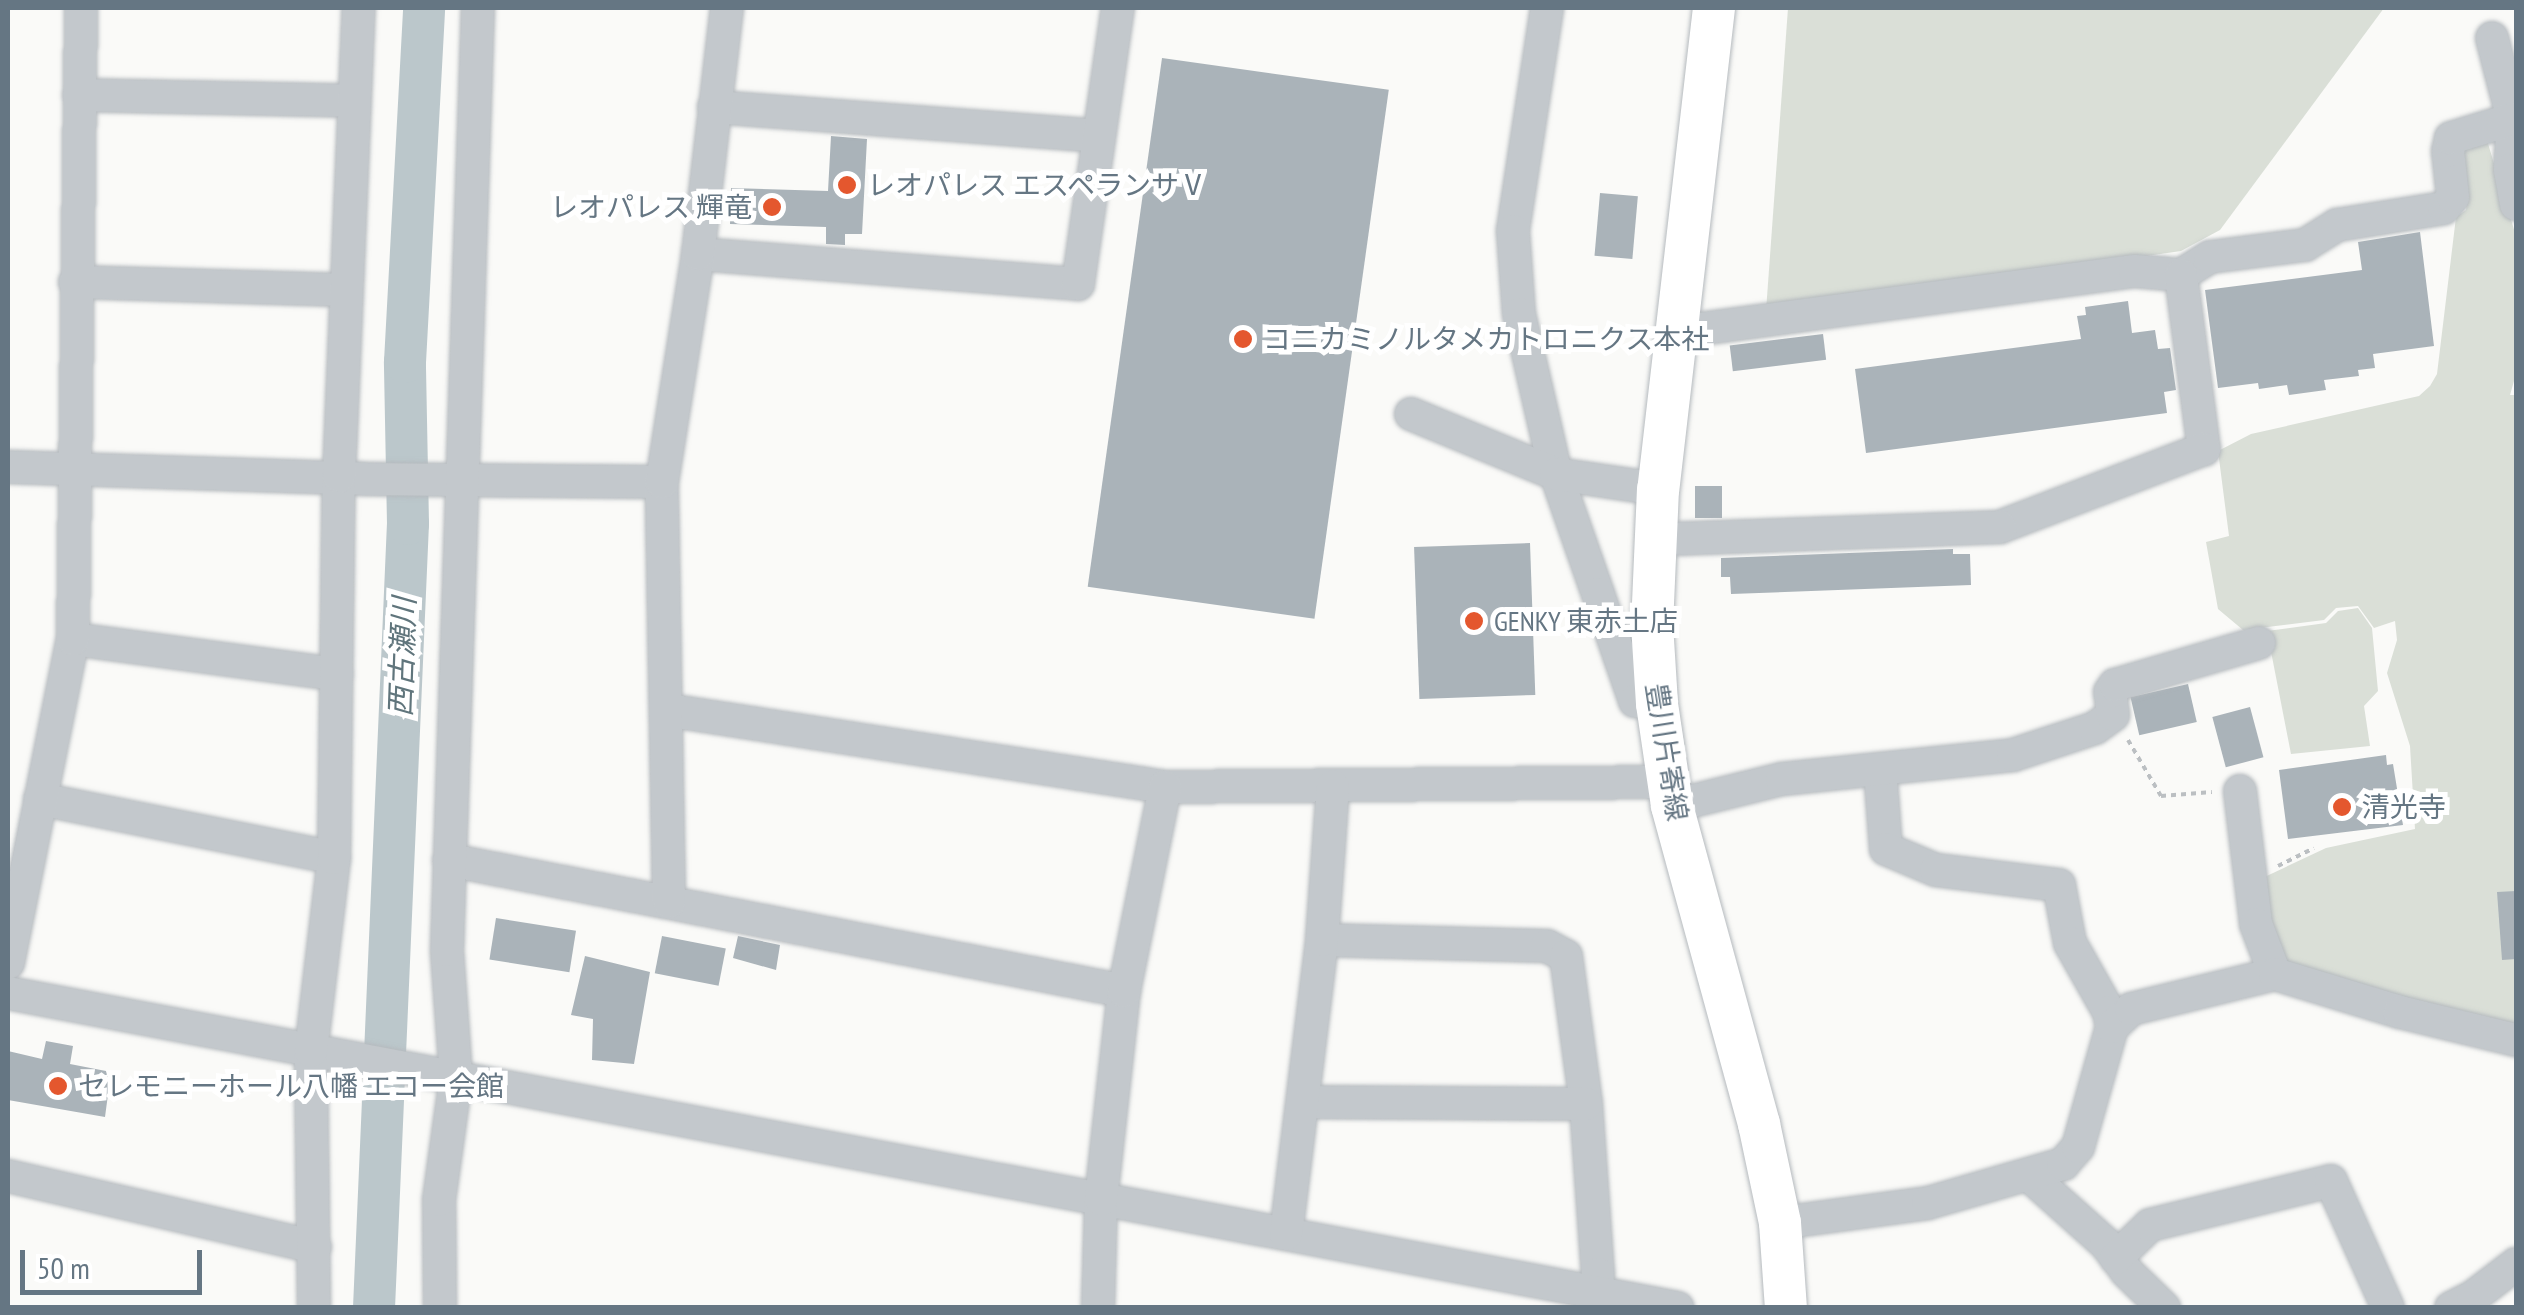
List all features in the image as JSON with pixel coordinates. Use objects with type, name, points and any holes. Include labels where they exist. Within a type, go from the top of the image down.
[{"type":"main road","name":"豊川片寄線","points":[[1714,8],[1658,489],[1652,624],[1657,704],[1670,794],[1759,1124],[1780,1223],[1786,1308]]},
{"type":"street","points":[[8,963],[73,639],[80,8]]},
{"type":"street","points":[[314,1308],[311,1051],[334,858],[337,674],[351,478],[346,290],[359,8]]},
{"type":"street","points":[[440,1308],[439,1200],[456,1077],[447,950],[451,480],[478,8]]},
{"type":"street","points":[[669,902],[662,482],[698,254],[727,8]]},
{"type":"street","points":[[698,254],[1078,284],[1118,8]]},
{"type":"street","points":[[1546,8],[1513,231],[1520,314],[1556,474],[1636,701],[1657,704]]},
{"type":"street","points":[[2492,38],[2514,118],[2510,170],[2516,204]]},
{"type":"street","points":[[80,95],[354,101]]},
{"type":"street","points":[[714,107],[1098,136]]},
{"type":"street","points":[[1677,332],[2135,271],[2181,275],[2210,257],[2305,245],[2337,225],[2444,208],[2453,197],[2448,150],[2451,138],[2514,118]]},
{"type":"street","points":[[1680,539],[2000,527],[2204,449],[2181,275]]},
{"type":"street","points":[[76,282],[346,290]]},
{"type":"street","points":[[1411,414],[1556,474],[1658,489]]},
{"type":"street","points":[[8,467],[351,478],[662,482]]},
{"type":"street","points":[[73,639],[337,674]]},
{"type":"street","points":[[667,710],[1165,788],[1333,786],[1670,794],[2013,755],[2095,728],[2113,715],[2110,692],[2115,685],[2258,643]]},
{"type":"street","points":[[1880,769],[1886,849],[1936,870],[2058,885],[2070,943],[2103,1000],[2112,1027]]},
{"type":"street","points":[[1286,1234],[1322,940],[1333,786]]},
{"type":"street","points":[[1098,1308],[1101,1200],[1124,991],[1165,788]]},
{"type":"street","points":[[2240,791],[2256,924],[2275,974]]},
{"type":"street","points":[[40,799],[334,858]]},
{"type":"street","points":[[449,860],[1124,991]]},
{"type":"street","points":[[1322,940],[1547,946],[1566,956],[1586,1104],[1598,1274],[1595,1300]]},
{"type":"street","points":[[1780,1223],[1928,1203],[2062,1164],[2078,1147],[2112,1027],[2131,1009],[2275,974],[2400,1012],[2516,1040]]},
{"type":"street","points":[[8,992],[1286,1234],[1595,1300],[1678,1308]]},
{"type":"street","points":[[1303,1102],[1586,1104]]},
{"type":"street","points":[[8,1176],[315,1248]]},
{"type":"street","points":[[2030,1176],[2164,1308]]},
{"type":"street","points":[[2116,1258],[2150,1225],[2332,1181],[2388,1308]]},
{"type":"street","points":[[2451,1308],[2473,1298],[2516,1264]]},
{"type":"path","points":[[2113,715],[2161,796],[2240,791]]},
{"type":"path","points":[[2248,880],[2314,848]]},
{"type":"shaded area","points":[[1788,8],[2384,8],[2220,230],[2181,251],[1766,311]]},
{"type":"shaded area","points":[[2486,137],[2516,236],[2516,374],[2510,395],[2516,395],[2516,1033],[2283,968],[2256,881],[2326,848],[2415,829],[2410,746],[2387,673],[2397,640],[2395,621],[2374,628],[2358,606],[2336,608],[2324,620],[2243,630],[2218,609],[2206,542],[2229,536],[2218,451],[2251,434],[2419,396],[2430,386],[2437,374],[2456,217],[2466,210],[2461,149]]},
{"type":"shaded area","points":[[2358,608],[2372,628],[2378,691],[2364,706],[2370,746],[2291,754],[2267,631],[2326,623],[2338,611]]},
{"type":"building","name":"コニカミノルタメカトロニクス本社","points":[[1162,58],[1389,90],[1314,619],[1088,587]]},
{"type":"building","points":[[831,136],[867,139],[862,234],[845,234],[845,245],[826,244],[826,227],[730,224],[731,188],[828,191]]},
{"type":"building","points":[[1600,193],[1638,196],[1632,259],[1595,256]]},
{"type":"building","points":[[2420,232],[2434,346],[2373,354],[2375,368],[2358,370],[2359,376],[2324,380],[2326,390],[2289,395],[2287,385],[2259,389],[2258,383],[2218,388],[2205,290],[2362,270],[2358,242]]},
{"type":"building","points":[[2128,301],[2132,333],[2155,330],[2158,349],[2170,348],[2176,390],[2164,392],[2167,413],[1866,453],[1855,369],[2081,339],[2077,316],[2086,315],[2085,307]]},
{"type":"building","points":[[1823,334],[1826,360],[1733,371],[1730,345]]},
{"type":"building","points":[[1695,486],[1722,486],[1722,518],[1695,518]]},
{"type":"building","name":"GENKY 東赤土店","points":[[1530,543],[1535,695],[1419,699],[1414,547]]},
{"type":"building","points":[[1953,549],[1953,554],[1970,554],[1971,585],[1731,594],[1730,577],[1721,577],[1721,558]]},
{"type":"building","points":[[2188,684],[2197,722],[2139,735],[2131,697]]},
{"type":"building","points":[[2250,707],[2263,757],[2226,767],[2212,717]]},
{"type":"building","name":"清光寺","points":[[2386,755],[2387,765],[2393,764],[2403,825],[2288,839],[2279,770]]},
{"type":"building","points":[[2516,891],[2516,959],[2502,960],[2497,892]]},
{"type":"building","points":[[496,918],[576,931],[569,972],[489,959]]},
{"type":"building","points":[[662,936],[726,948],[719,986],[655,973]]},
{"type":"building","points":[[738,936],[780,945],[776,970],[733,958]]},
{"type":"building","points":[[585,956],[650,972],[634,1064],[592,1060],[593,1019],[571,1015]]},
{"type":"building","name":"セレモニーホール八幡 エコー会館","points":[[46,1041],[73,1046],[70,1064],[111,1072],[105,1117],[8,1100],[8,1051],[42,1059]]},
{"type":"waterway","name":"西古瀬川","points":[[374,1308],[408,524],[405,362],[424,8]]},
{"type":"place","name":"レオパレス エスペランサⅤ","points":[[847,185]]},
{"type":"place","name":"レオパレス 輝竜","points":[[772,207]]},
{"type":"place","name":"コニカミノルタメカトロニクス本社","points":[[1243,339]]},
{"type":"place","name":"GENKY 東赤土店","points":[[1474,621]]},
{"type":"place","name":"清光寺","points":[[2342,807]]},
{"type":"place","name":"セレモニーホール八幡 エコー会館","points":[[58,1086]]}]
